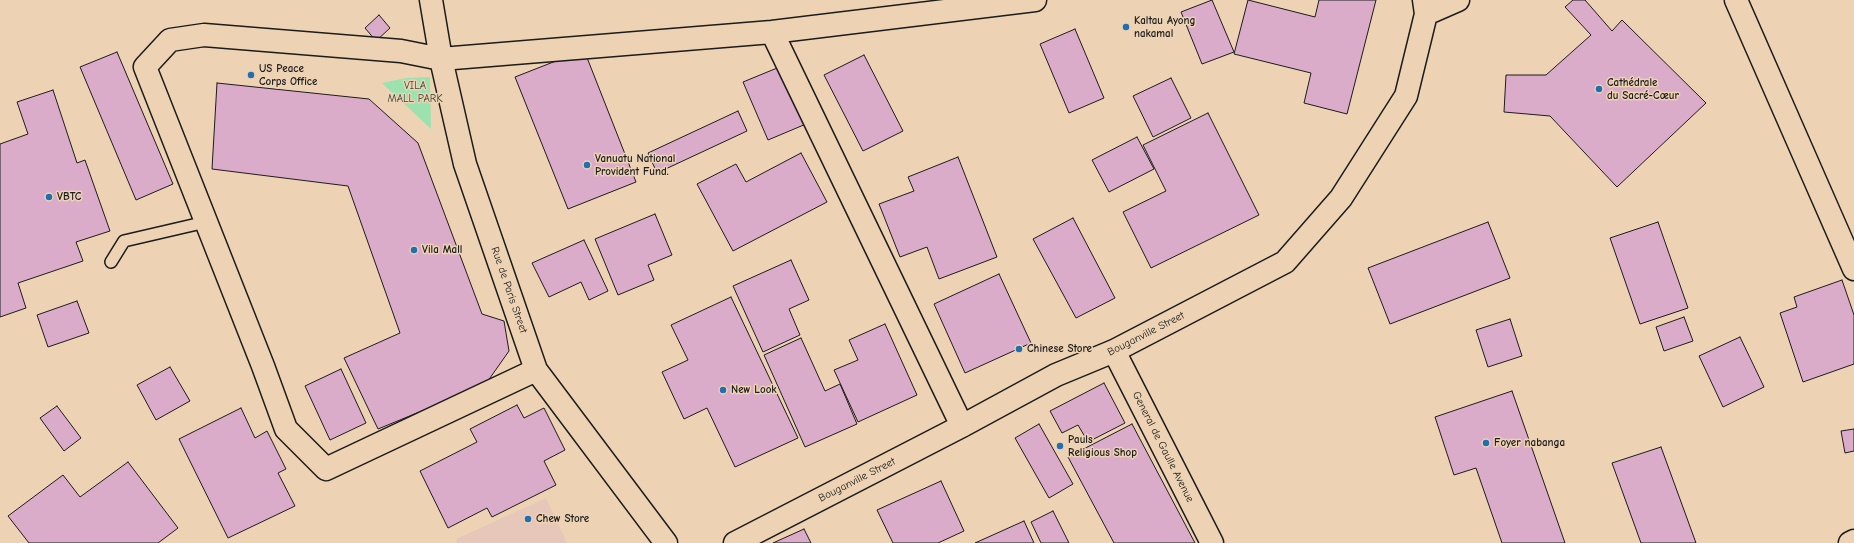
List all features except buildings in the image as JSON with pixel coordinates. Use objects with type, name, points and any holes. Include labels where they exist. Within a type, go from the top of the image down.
[{"type":"street","name":"Rue de Paris Street","points":[[431,0],[441,59],[465,164],[536,370],[666,543]]},
{"type":"street","points":[[536,370],[326,469],[286,429],[264,366],[145,67],[170,40],[204,35],[401,51],[441,59],[772,32],[1035,0]]},
{"type":"street","points":[[1425,7],[1458,0]]},
{"type":"street","points":[[1736,0],[1854,269]]},
{"type":"street","name":"Bouganville Street","points":[[735,543],[962,426],[1056,375],[1114,351],[1285,262],[1341,198],[1406,96],[1425,7]]},
{"type":"street","points":[[772,32],[962,426]]},
{"type":"street","name":"General de Gaulle Avenue","points":[[1114,351],[1212,543]]},
{"type":"street","points":[[1850,543],[1854,541]]},
{"type":"lane","points":[[112,262],[124,241],[206,222]]},
{"type":"shaded area","name":"Chew Store","points":[[546,498],[567,543],[457,543],[456,539]]},
{"type":"green space","name":"VILA MALL PARK","points":[[430,77],[431,129],[382,83],[406,78]]},
{"type":"place","name":"Kaltau Ayong nakamal","points":[[1126,27]]},
{"type":"place","name":"US Peace Corps Office","points":[[251,75]]},
{"type":"place","name":"Cathédrale du Sacré-Cœur","points":[[1599,89]]},
{"type":"place","name":"Vanuatu National Provident Fund.","points":[[587,165]]},
{"type":"place","name":"VBTC","points":[[49,197]]},
{"type":"place","name":"Vila Mall","points":[[414,250]]},
{"type":"place","name":"Chinese Store","points":[[1019,349]]},
{"type":"place","name":"New Look","points":[[723,390]]},
{"type":"place","name":"Foyer nabanga","points":[[1486,443]]},
{"type":"place","name":"Pauls Religious Shop","points":[[1060,446]]},
{"type":"place","name":"Chew Store","points":[[528,519]]}]
